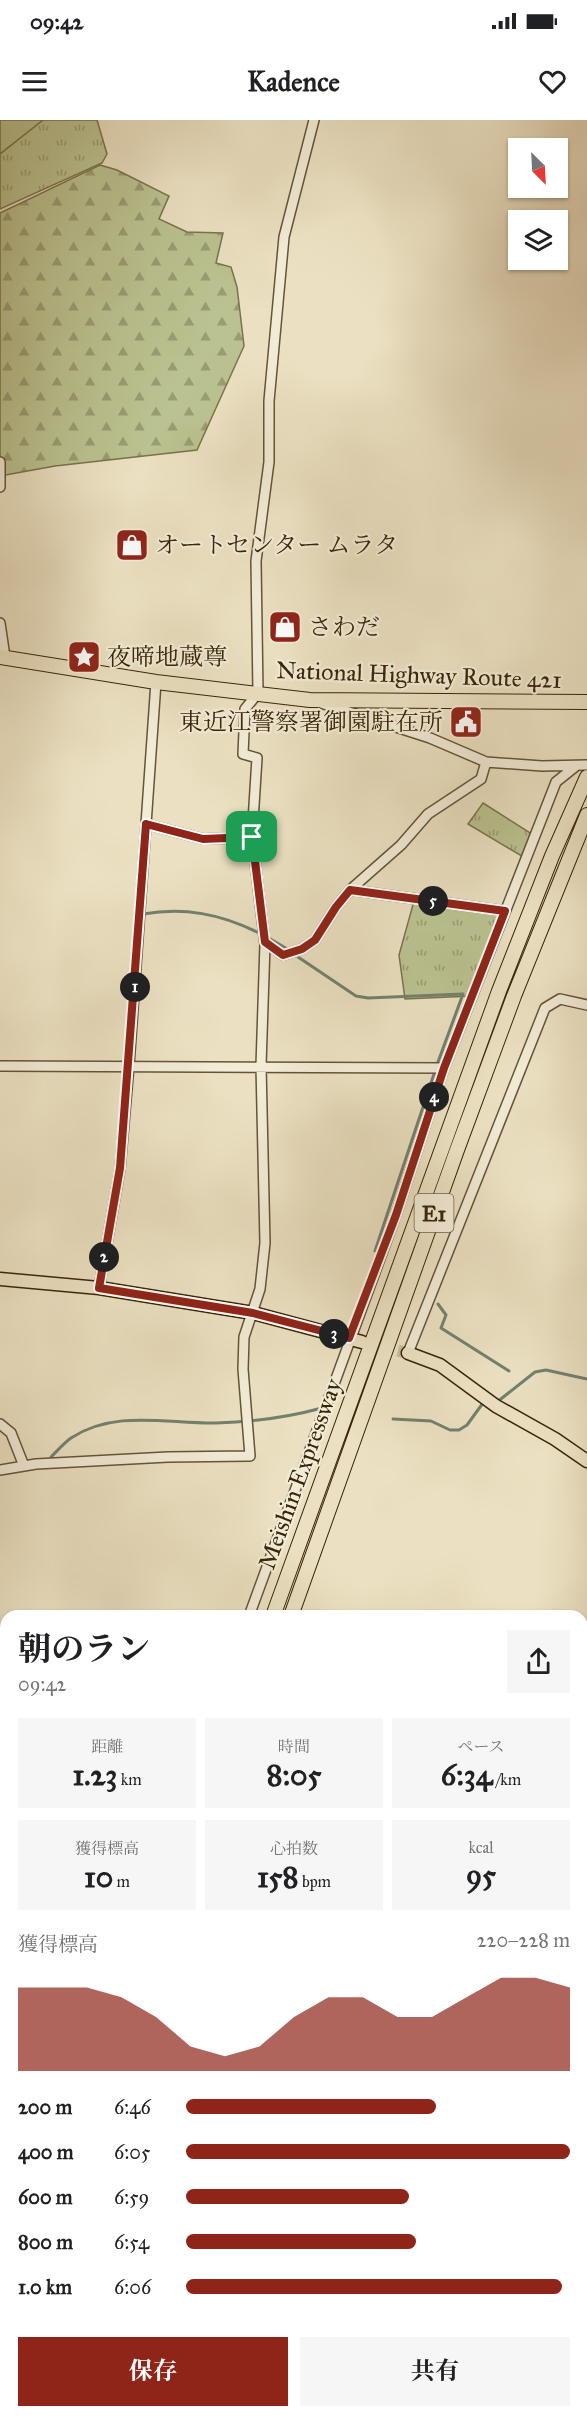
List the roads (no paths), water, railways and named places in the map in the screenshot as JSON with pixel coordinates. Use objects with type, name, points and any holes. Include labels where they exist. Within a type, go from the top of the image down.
[{"type":"highway","name":"National Highway Route 421","points":[[3,657],[156,682],[310,700],[587,702]]},
{"type":"highway","name":"Meishin Expressway","points":[[275,1610],[499,991],[552,856],[584,783]]},
{"type":"highway","name":"Meishin Expressway","points":[[293,1610],[457,1150],[522,975],[587,815]]},
{"type":"main road","points":[[0,1279],[99,1288],[253,1313],[362,1342]]},
{"type":"main road","points":[[408,1353],[440,1365],[493,1405],[555,1439],[587,1461]]},
{"type":"street","points":[[0,1470],[24,1466],[168,1457],[250,1456],[243,1369],[244,1337],[260,1289],[265,1243],[261,1066],[265,942],[252,837],[257,758],[243,754],[243,743],[245,709],[258,693],[256,561],[268,462],[269,402],[284,237],[314,120]]},
{"type":"street","points":[[0,462],[0,487]]},
{"type":"street","points":[[0,623],[3,657]]},
{"type":"street","points":[[99,1288],[120,1168],[156,682]]},
{"type":"street","points":[[310,700],[430,738],[486,762],[520,765],[587,765]]},
{"type":"street","points":[[265,942],[283,955],[302,949],[315,940],[350,890],[401,844],[428,814],[481,779],[486,762]]},
{"type":"street","points":[[251,1610],[396,1215],[444,1068],[556,782],[576,766]]},
{"type":"street","points":[[146,824],[203,839],[252,837]]},
{"type":"street","points":[[350,890],[505,911]]},
{"type":"street","points":[[408,1353],[545,1008],[560,999],[587,1005]]},
{"type":"street","points":[[0,1066],[444,1068]]},
{"type":"street","points":[[0,1424],[11,1433],[24,1466]]},
{"type":"waterway","points":[[143,914],[173,911],[202,914],[257,932]]},
{"type":"waterway","points":[[267,937],[289,950]]},
{"type":"waterway","points":[[298,957],[356,996],[368,998],[463,994],[438,1062]]},
{"type":"waterway","points":[[375,1251],[435,1071]]},
{"type":"waterway","points":[[438,1304],[446,1315],[441,1328],[509,1371]]},
{"type":"waterway","points":[[497,1402],[535,1372],[546,1370],[587,1379]]},
{"type":"waterway","points":[[393,1419],[431,1421],[450,1430],[459,1430],[467,1425],[483,1403]]},
{"type":"waterway","points":[[51,1457],[71,1438],[88,1429],[105,1424],[142,1420],[198,1423],[243,1422],[322,1408]]},
{"type":"tunnel","points":[[363,1342],[408,1353]]},
{"type":"place","name":"オートセンター ムラタ","points":[[132,545]]},
{"type":"place","name":"さわだ","points":[[285,627]]},
{"type":"place","name":"夜啼地蔵尊","points":[[84,657]]},
{"type":"place","name":"東近江警察署御園駐在所","points":[[466,722]]}]
